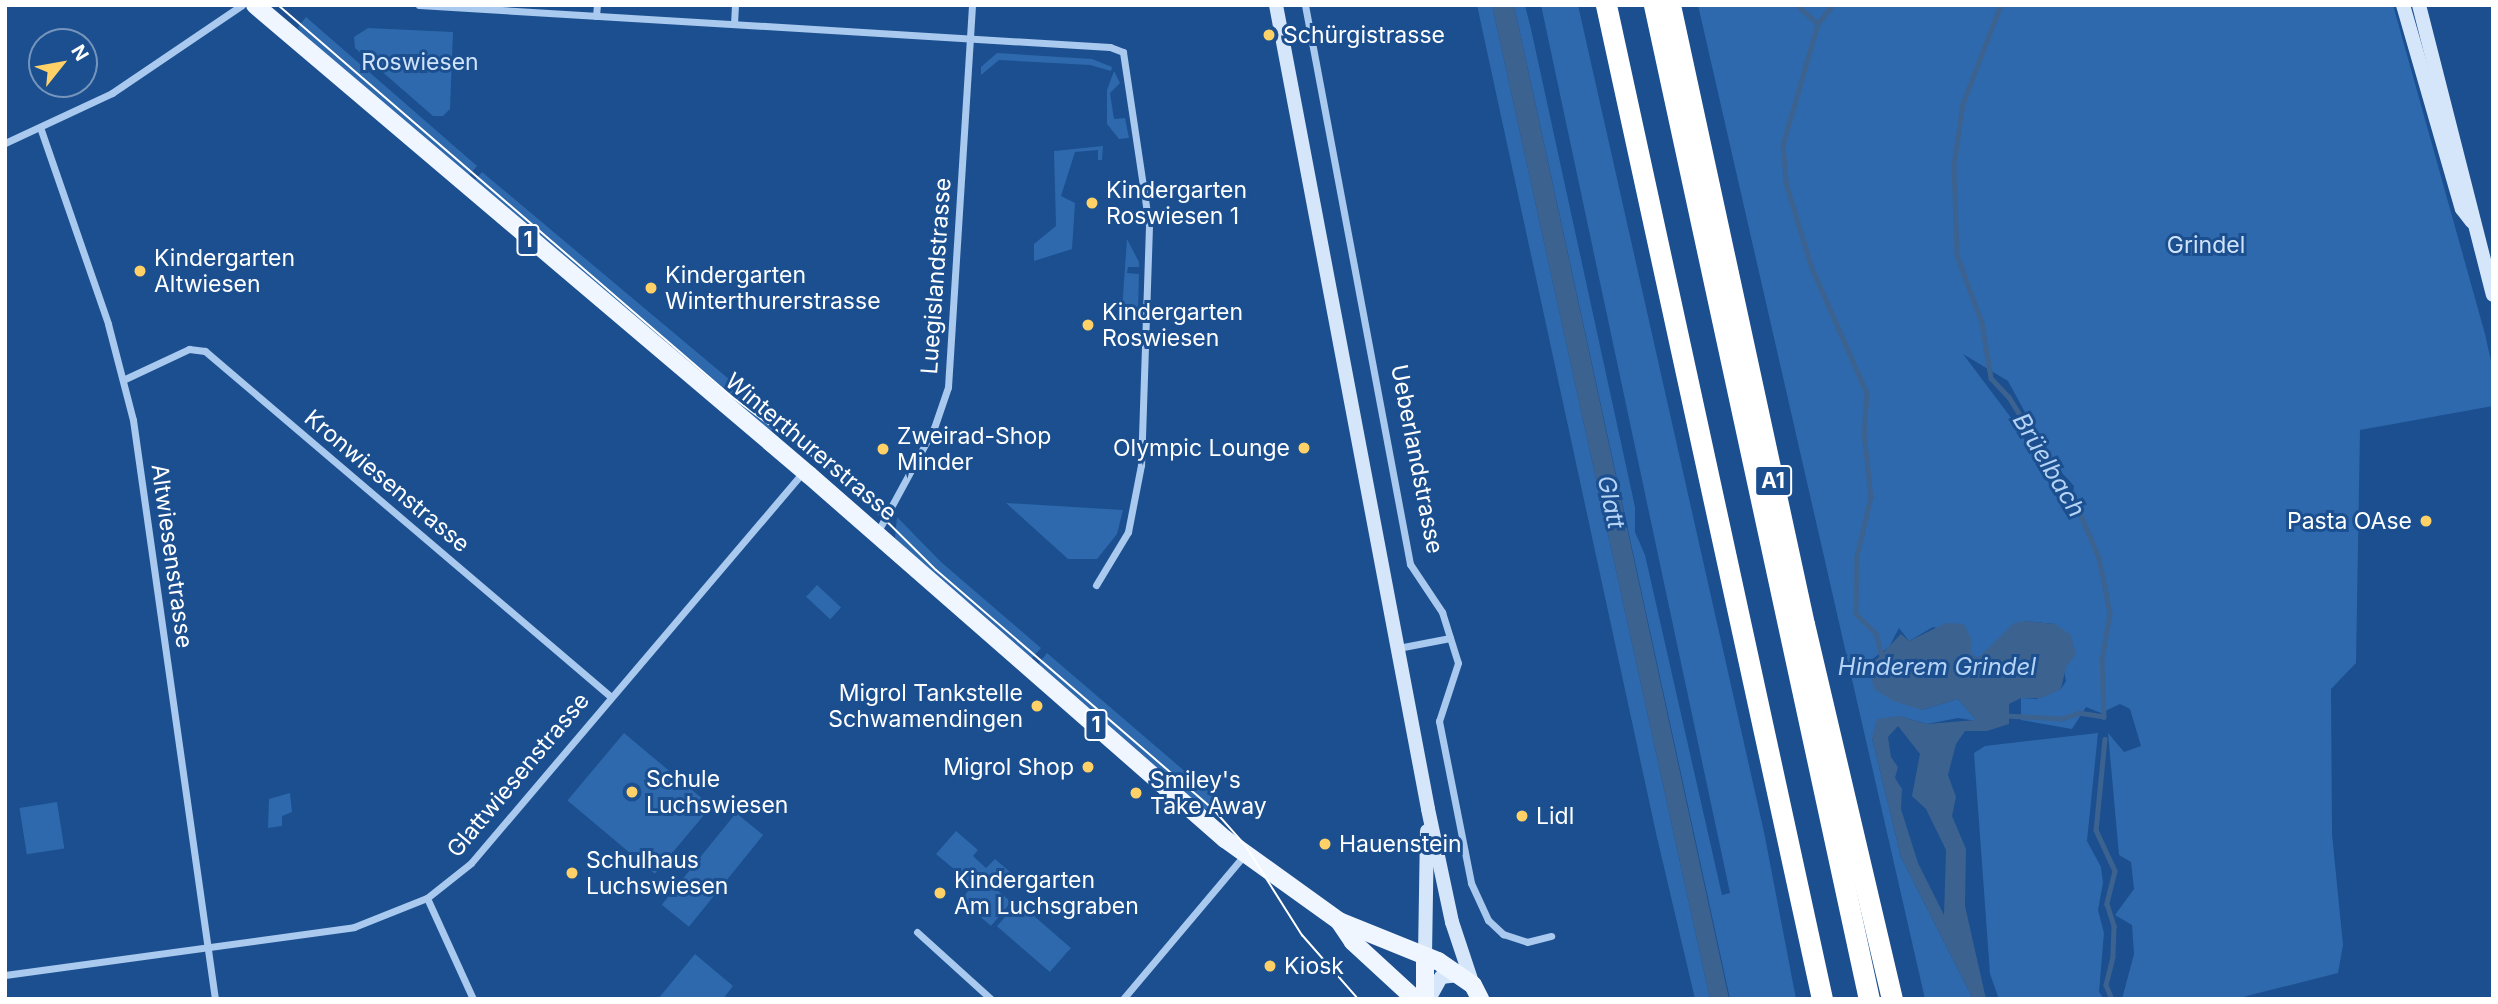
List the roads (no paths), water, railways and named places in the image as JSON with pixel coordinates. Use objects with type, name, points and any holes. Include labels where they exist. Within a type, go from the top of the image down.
[{"type":"highway","points":[[1606,5],[1822,999]]},
{"type":"highway","points":[[1654,5],[1869,999]]},
{"type":"highway","name":"A1","points":[[1670,5],[1798,599],[1892,999]]},
{"type":"main road","name":"Winterthurerstrasse","points":[[255,5],[804,471],[1245,854],[1339,921],[1425,956]]},
{"type":"main road","points":[[1276,5],[1428,809],[1452,922],[1471,986]]},
{"type":"main road","points":[[2403,5],[2462,209],[2472,222]]},
{"type":"main road","points":[[2419,5],[2473,206],[2472,222],[2493,295]]},
{"type":"main road","points":[[1427,999],[1425,956],[1428,809]]},
{"type":"main road","name":"Winterthurerstrasse","points":[[1339,921],[1353,942],[1415,999]]},
{"type":"main road","name":"1","points":[[1425,956],[1471,986]]},
{"type":"main road","points":[[1427,999],[1441,977],[1471,986]]},
{"type":"street","points":[[5,143],[41,130],[111,93],[242,5]]},
{"type":"street","points":[[419,5],[1110,47],[1123,51],[1129,69],[1150,243],[1142,465],[1128,532],[1096,585]]},
{"type":"street","points":[[596,16],[597,5]]},
{"type":"street","points":[[733,24],[734,5]]},
{"type":"street","name":"Luegislandstrasse","points":[[876,533],[934,428],[948,387],[972,5]]},
{"type":"street","name":"Ueberlandstrasse","points":[[1306,5],[1410,564],[1442,612],[1458,663],[1439,721],[1471,883],[1488,920],[1503,934],[1527,942],[1551,936]]},
{"type":"street","name":"Altwiesenstrasse","points":[[41,130],[125,379],[215,999]]},
{"type":"street","name":"Kronwiesenstrasse","points":[[125,379],[189,349],[205,351],[610,696]]},
{"type":"street","name":"Glattwiesenstrasse","points":[[5,975],[354,927],[427,898],[471,863],[610,696],[804,471]]},
{"type":"street","points":[[1397,648],[1450,638]]},
{"type":"street","points":[[1123,999],[1245,854]]},
{"type":"street","points":[[427,898],[473,999]]},
{"type":"street","points":[[917,932],[991,999]]},
{"type":"water","name":"Glatt","points":[[1492,5],[1514,5],[1729,999],[1710,999]]},
{"type":"water","name":"Hinderem Grindel","points":[[2025,621],[2055,624],[2071,635],[2076,655],[2066,667],[2061,689],[2042,698],[2021,698],[2009,704],[2009,724],[1987,731],[1965,731],[1956,744],[1948,775],[1956,797],[1952,816],[1966,849],[1965,906],[1986,999],[1973,999],[1901,857],[1872,738],[1877,719],[1899,716],[1927,724],[1976,720],[1958,699],[1922,710],[1893,701],[1874,689],[1869,667],[1901,634],[1909,641],[1946,623],[1964,624],[1971,638],[1971,654],[1978,658],[2014,623]],"holes":[[[1898,726],[1920,754],[1912,796],[1926,809],[1946,850],[1944,915],[1918,863],[1901,809],[1902,789],[1895,778],[1898,767],[1891,757],[1888,737]]]},
{"type":"waterway","points":[[1797,5],[1818,24]]},
{"type":"waterway","name":"Hinderem Grindel","points":[[1833,5],[1818,24],[1783,145],[1786,183],[1812,268],[1867,393],[1864,432],[1871,497],[1857,556],[1856,614],[1876,633],[1881,653]]},
{"type":"waterway","name":"Brüelbach","points":[[2001,5],[1963,104],[1954,165],[1957,255],[1982,323],[1991,378],[2009,397],[2080,513],[2099,558],[2110,613],[2102,660],[2104,717],[2080,713],[2062,719],[2006,716]]},
{"type":"waterway","points":[[2105,739],[2096,830],[2115,871],[2107,904],[2114,926],[2113,957],[2106,985],[2112,999]]},
{"type":"tram line","points":[[278,5],[732,397],[847,482],[936,570],[1213,809],[1245,845],[1302,935],[1358,999]]},
{"type":"place","name":"Schürgistrasse","points":[[1269,35]]},
{"type":"place","name":"Kindergarten Roswiesen 1","points":[[1092,203]]},
{"type":"place","name":"Kindergarten Altwiesen","points":[[140,271]]},
{"type":"place","name":"Kindergarten Winterthurerstrasse","points":[[651,288]]},
{"type":"place","name":"Kindergarten Roswiesen","points":[[1088,325]]},
{"type":"place","name":"Olympic Lounge","points":[[1304,448]]},
{"type":"place","name":"Zweirad-Shop Minder","points":[[883,449]]},
{"type":"place","name":"Pasta OAse","points":[[2426,521]]},
{"type":"place","name":"Migrol Tankstelle Schwamendingen","points":[[1037,706]]},
{"type":"place","name":"Migrol Shop","points":[[1088,767]]},
{"type":"place","name":"Schule Luchswiesen","points":[[632,792]]},
{"type":"place","name":"Smiley's Take Away","points":[[1136,793]]},
{"type":"place","name":"Lidl","points":[[1522,816]]},
{"type":"place","name":"Hauenstein","points":[[1325,844]]},
{"type":"place","name":"Schulhaus Luchswiesen","points":[[572,873]]},
{"type":"place","name":"Kindergarten Am Luchsgraben","points":[[940,893]]},
{"type":"place","name":"Kiosk","points":[[1270,966]]},
{"type":"park label","name":"Roswiesen","points":[[420,62]]},
{"type":"park label","name":"Grindel","points":[[2206,245]]}]
